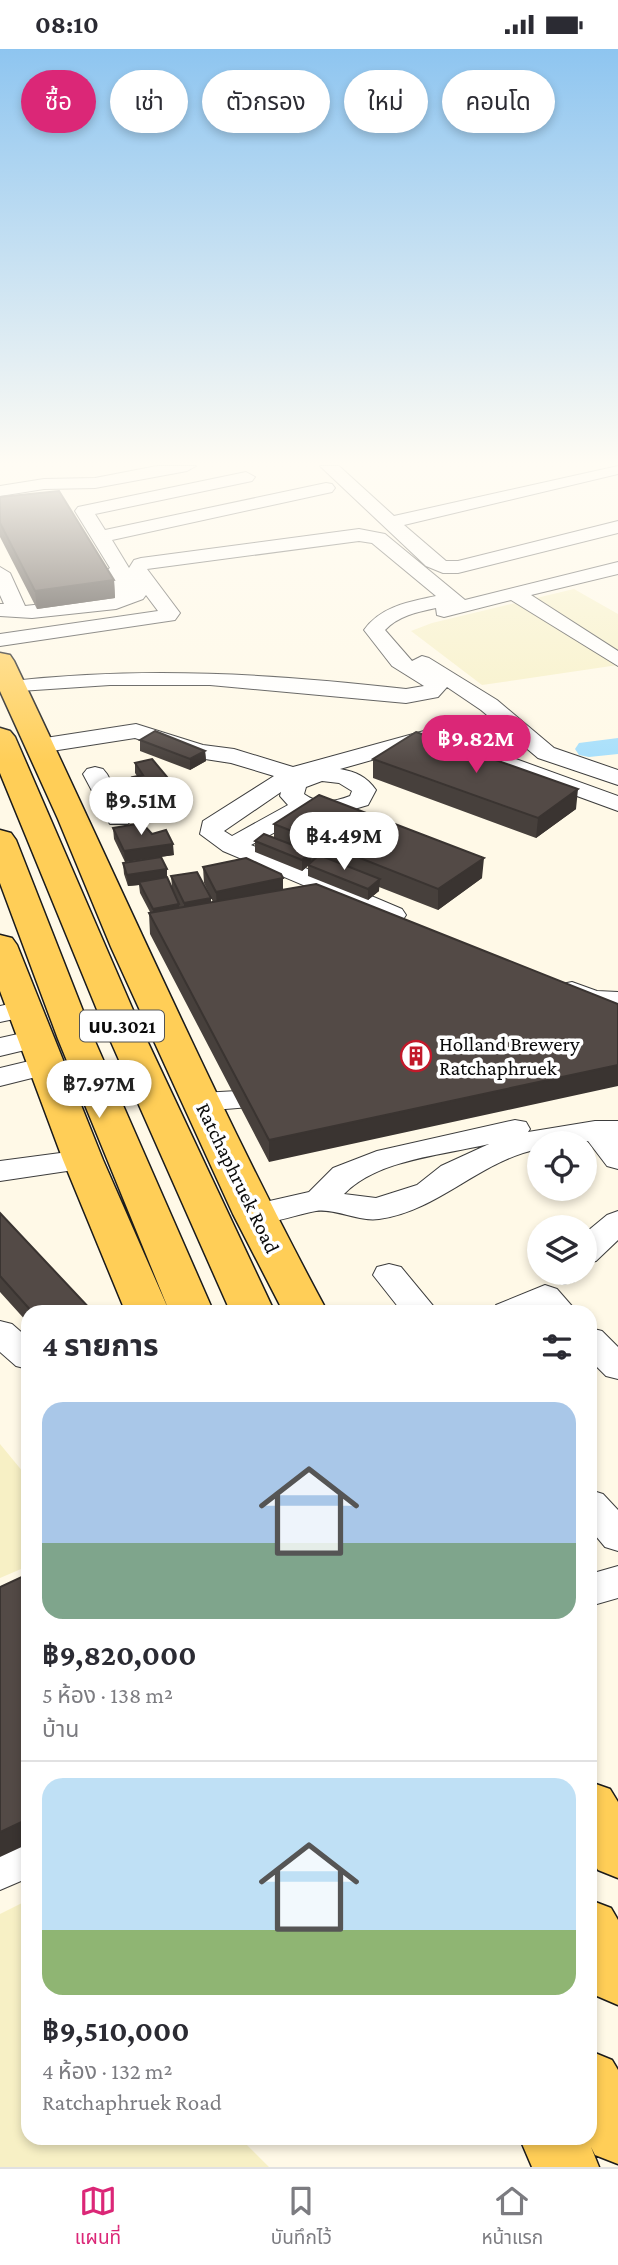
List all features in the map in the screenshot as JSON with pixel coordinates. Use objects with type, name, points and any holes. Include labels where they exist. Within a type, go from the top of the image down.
[{"type":"main road","name":"Ratchaphruek Road","points":[[6,674],[24,738],[138,1063],[249,1305]]},
{"type":"main road","name":"Ratchaphruek Road","points":[[24,738],[62,795],[128,947],[254,1215],[302,1305]]},
{"type":"main road","name":"นบ.3021","points":[[0,840],[76,1039],[189,1305]]},
{"type":"main road","points":[[2,959],[25,1039],[83,1160],[146,1305]]},
{"type":"main road","points":[[597,1818],[618,1852]]},
{"type":"main road","points":[[597,1940],[618,1976]]},
{"type":"main road","points":[[597,2094],[618,2132]]},
{"type":"main road","points":[[555,2145],[567,2167]]},
{"type":"street","points":[[0,573],[8,610],[32,613],[116,603],[126,597],[104,565]]},
{"type":"street","points":[[0,633],[80,617],[133,611],[141,606],[117,565]]},
{"type":"street","points":[[0,640],[168,616],[170,613],[137,570],[140,565]]},
{"type":"street","points":[[410,565],[456,603]]},
{"type":"street","points":[[441,565],[449,568],[462,565]]},
{"type":"street","points":[[618,568],[515,594],[391,616],[374,630],[399,662],[481,700],[546,754],[618,778]]},
{"type":"street","points":[[515,594],[618,660]]},
{"type":"street","points":[[441,681],[397,641],[392,632],[402,621],[431,614],[456,603]]},
{"type":"street","points":[[431,614],[451,623],[478,622]]},
{"type":"street","points":[[0,627],[62,617],[80,617]]},
{"type":"street","points":[[6,674],[95,679],[289,682],[405,696],[430,692],[441,681]]},
{"type":"street","points":[[415,924],[232,846],[212,834],[212,826],[297,777],[410,740],[444,740],[475,731],[504,728]]},
{"type":"street","points":[[24,738],[135,731],[200,752],[234,756],[297,777],[341,775],[357,781],[364,790],[360,800],[345,807],[325,809],[306,806],[292,796],[291,789],[297,777]]},
{"type":"street","points":[[444,740],[618,804]]},
{"type":"street","points":[[62,795],[98,781],[119,819]]},
{"type":"street","points":[[232,846],[306,806]]},
{"type":"street","points":[[542,978],[593,999],[618,1000]]},
{"type":"street","points":[[1,1074],[25,1039]]},
{"type":"street","points":[[247,1067],[263,1100]]},
{"type":"street","points":[[201,1102],[263,1100],[304,1094]]},
{"type":"street","points":[[319,1200],[344,1175],[388,1158],[577,1115],[610,1124]]},
{"type":"street","points":[[254,1215],[319,1200],[377,1209],[428,1192],[452,1173],[516,1144],[610,1124]]},
{"type":"street","points":[[610,1124],[618,1159]]},
{"type":"street","points":[[0,1171],[83,1160]]},
{"type":"street","points":[[597,1241],[618,1222]]},
{"type":"street","points":[[388,1275],[415,1305]]},
{"type":"street","points":[[526,1305],[545,1297],[553,1305]]},
{"type":"street","points":[[0,1333],[21,1351]]},
{"type":"street","points":[[597,1347],[618,1367]]},
{"type":"street","points":[[597,1512],[618,1536]]},
{"type":"street","points":[[597,1588],[618,1582]]},
{"type":"street","points":[[0,1870],[21,1860]]},
{"type":"shaded area","points":[[574,589],[618,614],[618,665],[482,685],[411,631],[432,623]]},
{"type":"shaded area","points":[[0,1444],[21,1470],[21,1569],[0,1578]]},
{"type":"shaded area","points":[[21,1904],[21,2145],[247,2145],[269,2167],[0,2167],[0,1914]]},
{"type":"building","points":[[22,565],[105,565],[114,580],[35,591]]},
{"type":"building","points":[[155,731],[205,751],[190,759],[140,740]]},
{"type":"building","points":[[416,732],[578,789],[538,818],[373,759]]},
{"type":"building","points":[[152,759],[173,784],[150,789],[133,777],[143,775],[135,763]]},
{"type":"building","points":[[319,795],[484,858],[438,889],[274,824]]},
{"type":"building","points":[[142,823],[152,834],[166,830],[173,844],[124,851],[113,828]]},
{"type":"building","points":[[264,834],[311,852],[302,860],[255,841]]},
{"type":"building","points":[[319,855],[380,879],[368,889],[308,865]]},
{"type":"building","points":[[161,857],[167,869],[127,875],[123,863]]},
{"type":"building","points":[[246,858],[281,874],[283,878],[216,892],[203,867]]},
{"type":"building","points":[[197,872],[211,898],[184,903],[171,876]]},
{"type":"building","points":[[167,877],[179,904],[153,909],[139,882]]},
{"type":"building","name":"Holland Brewery Ratchaphruek","points":[[316,884],[618,1004],[618,1065],[269,1140],[149,913]]},
{"type":"building","points":[[0,1213],[86,1305],[26,1305],[0,1276]]},
{"type":"building","points":[[21,1577],[21,1822],[0,1832],[0,1587]]},
{"type":"waterway","points":[[589,749],[618,746]]},
{"type":"place","name":"Holland Brewery Ratchaphruek","points":[[416,1056]]}]
